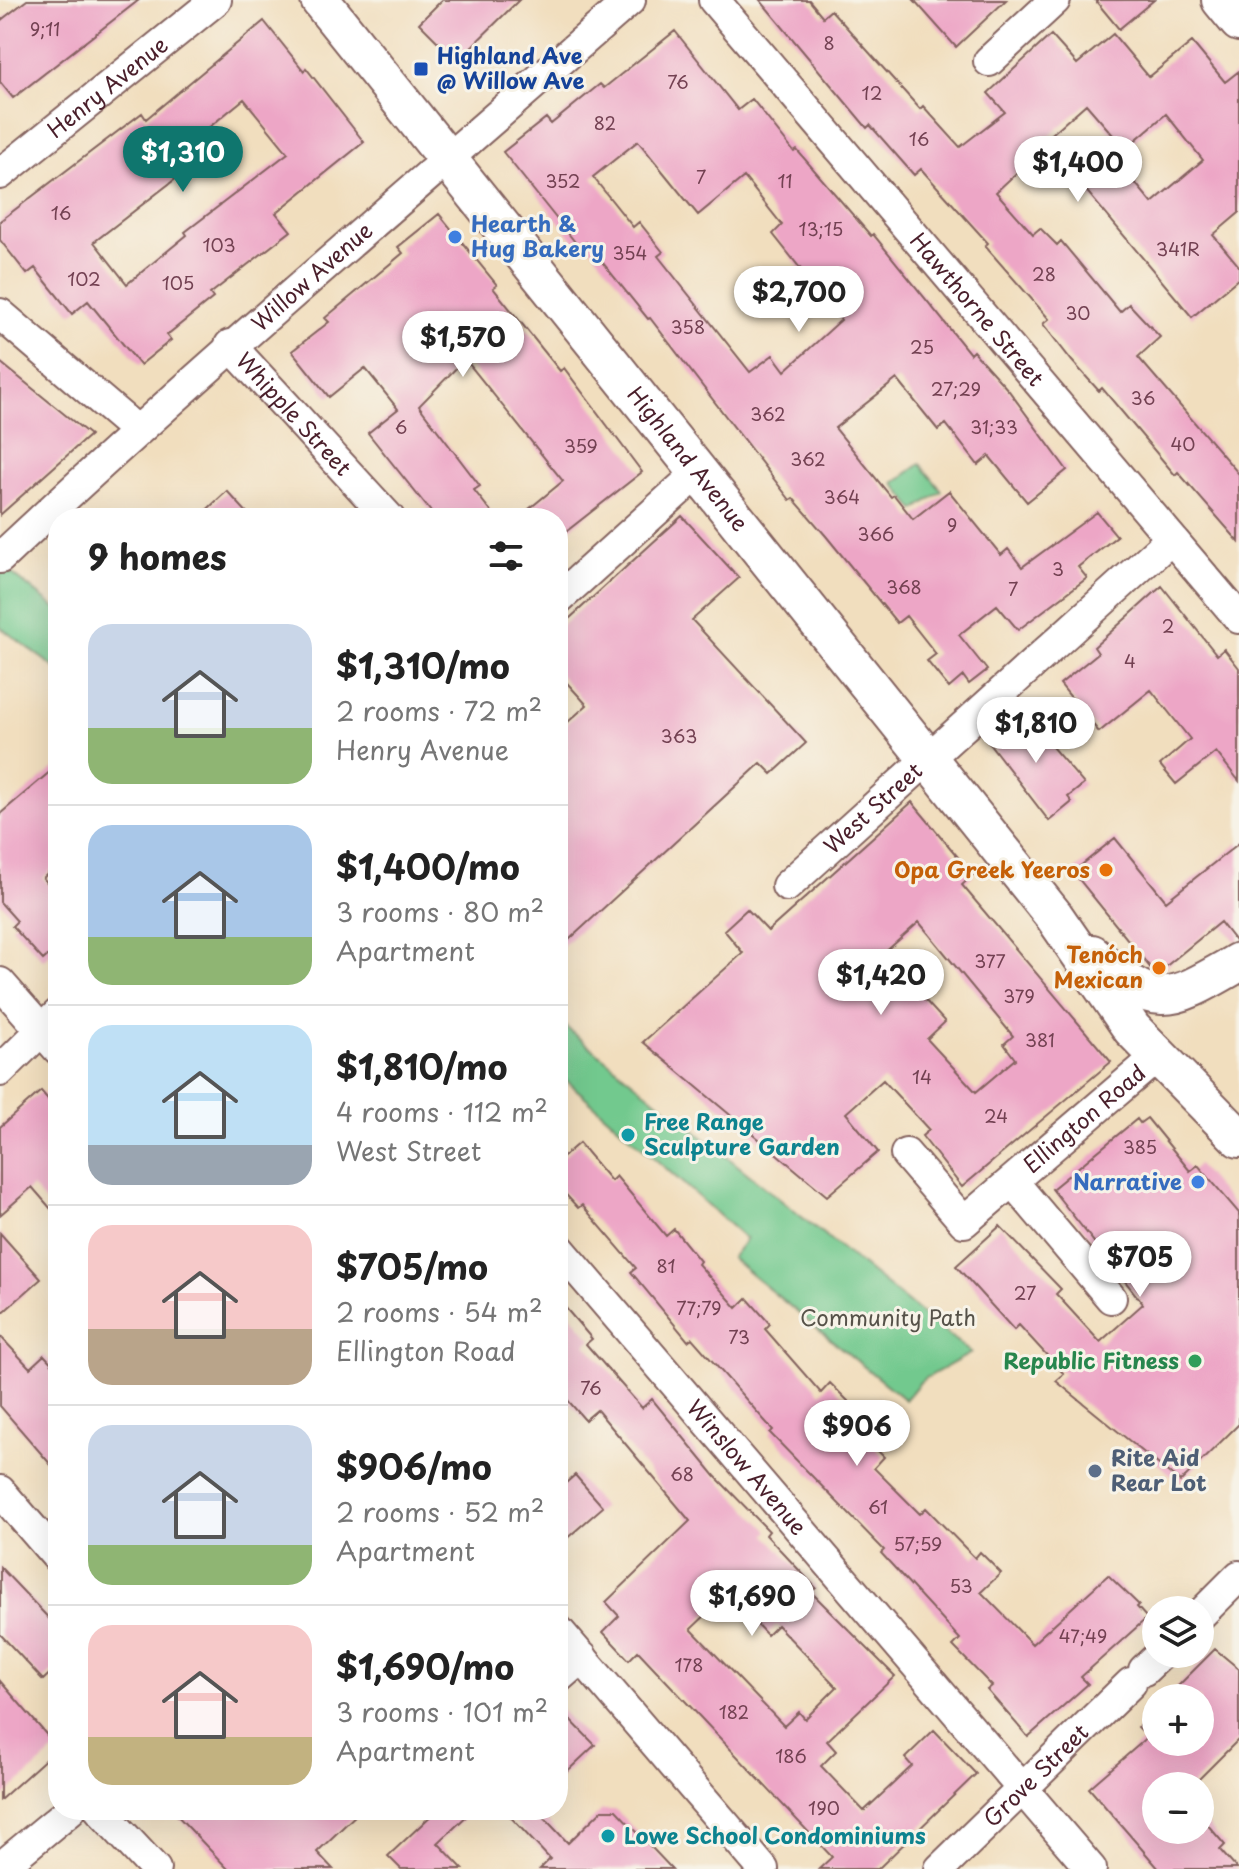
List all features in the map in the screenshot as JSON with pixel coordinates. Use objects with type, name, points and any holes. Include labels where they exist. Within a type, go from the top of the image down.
[{"type":"main road","name":"Highland Avenue","points":[[320,0],[1054,916],[1114,1006],[1158,1056],[1239,1138]]},
{"type":"main road","points":[[1221,0],[1239,22]]},
{"type":"main road","name":"Highland Avenue","points":[[1054,916],[1131,986],[1158,995],[1186,993]]},
{"type":"main road","points":[[1239,962],[1186,993],[1173,1015],[1173,1036],[1197,1080],[1239,1138]]},
{"type":"street","name":"Henry Avenue","points":[[0,174],[216,0]]},
{"type":"street","name":"Willow Avenue","points":[[53,508],[230,345],[449,160],[630,0]]},
{"type":"street","name":"Hawthorne Street","points":[[714,0],[1239,618]]},
{"type":"street","points":[[989,61],[1055,0]]},
{"type":"street","points":[[0,314],[136,430]]},
{"type":"street","name":"Whipple Street","points":[[230,345],[380,508]]},
{"type":"street","points":[[568,590],[699,472]]},
{"type":"street","name":"Willow Avenue","points":[[0,558],[48,513]]},
{"type":"street","name":"West Street","points":[[787,886],[1171,539]]},
{"type":"street","points":[[0,983],[48,1027]]},
{"type":"street","points":[[0,1071],[48,1034]]},
{"type":"street","name":"Ellington Road","points":[[906,1154],[964,1222],[1158,1056]]},
{"type":"street","name":"Ellington Road","points":[[1013,1182],[1111,1298]]},
{"type":"street","name":"Winslow Avenue","points":[[568,1259],[1091,1869]]},
{"type":"street","points":[[0,1491],[48,1535]]},
{"type":"street","points":[[1214,1601],[1239,1576]]},
{"type":"street","points":[[568,1641],[763,1869]]},
{"type":"street","points":[[568,1669],[582,1657]]},
{"type":"street","name":"Grove Street","points":[[940,1869],[1145,1669]]},
{"type":"street","points":[[0,1868],[58,1820]]},
{"type":"street","points":[[109,1820],[155,1869]]},
{"type":"green space","points":[[920,464],[942,491],[915,510],[894,483]]},
{"type":"green space","points":[[0,564],[48,602],[48,663],[0,627]]},
{"type":"green space","name":"Community Path","points":[[568,1029],[971,1353],[921,1381],[905,1400],[731,1258],[746,1239],[568,1082]]},
{"type":"building","points":[[27,0],[139,0],[13,98],[0,82],[0,21]]},
{"type":"building","points":[[442,0],[519,0],[457,61],[419,23]]},
{"type":"building","points":[[760,0],[809,0],[823,17],[831,10],[920,109],[923,106],[960,147],[1005,112],[988,93],[1051,35],[1077,64],[1113,34],[1149,77],[1192,42],[1225,82],[1239,71],[1239,213],[1213,235],[1239,266],[1239,278],[1192,317],[1084,188],[1117,161],[1152,203],[1203,160],[1166,114],[1125,149],[1086,104],[1020,162],[1024,166],[996,192],[1033,234],[1040,228],[1057,245],[1061,241],[1120,312],[1129,304],[1160,337],[1138,357],[1239,474],[1239,542],[1178,472],[1175,475],[1102,388],[1099,391],[1072,361],[1043,324],[1049,319],[985,246],[988,243],[921,169],[914,175],[870,125],[867,128]]},
{"type":"building","points":[[914,0],[1006,0],[956,47]]},
{"type":"building","points":[[1095,0],[1154,0],[1119,29]]},
{"type":"building","points":[[264,21],[304,71],[306,68],[364,142],[276,213],[291,231],[210,294],[213,298],[167,335],[171,340],[140,365],[88,301],[72,314],[35,268],[27,274],[0,240],[0,221],[142,113],[146,119]],"holes":[[[244,99],[288,153],[185,232],[187,235],[127,284],[94,242],[187,170],[175,155]]]},
{"type":"building","points":[[675,31],[738,110],[752,99],[794,152],[797,150],[871,236],[873,234],[970,354],[973,351],[1009,391],[1067,470],[1027,502],[989,456],[978,465],[946,424],[938,430],[897,379],[835,428],[913,519],[949,491],[1001,555],[1008,549],[1022,567],[1097,512],[1117,536],[1078,567],[1087,578],[1018,630],[997,605],[959,635],[987,670],[969,684],[963,676],[949,688],[927,661],[936,654],[906,616],[897,623],[793,498],[790,500],[650,318],[586,242],[579,247],[503,152],[546,118],[551,124],[600,84],[604,88]],"holes":[[[638,141],[698,215],[744,177],[782,225],[773,234],[841,320],[785,371],[773,355],[750,372],[658,256],[663,252],[639,222],[633,227],[593,177]]]},
{"type":"building","points":[[439,214],[497,285],[493,288],[560,371],[564,368],[642,472],[568,530],[568,508],[530,508],[563,481],[465,359],[419,406],[480,486],[474,490],[488,508],[428,508],[368,433],[398,409],[365,368],[329,397],[292,351],[329,322],[325,318],[403,253],[398,247]]},
{"type":"building","points":[[0,362],[90,435],[0,515]]},
{"type":"building","points":[[227,491],[243,508],[209,508]]},
{"type":"building","points":[[682,516],[739,578],[692,620],[806,743],[772,774],[761,763],[568,941],[568,722],[587,705],[568,684],[568,620]]},
{"type":"building","points":[[1162,586],[1217,655],[1224,649],[1239,668],[1239,781],[1216,752],[1176,784],[1160,765],[1190,739],[1151,690],[1099,732],[1060,684],[1098,653],[1094,647]]},
{"type":"building","points":[[1021,711],[1084,784],[1068,797],[1072,802],[1049,821],[986,739]]},
{"type":"building","points":[[48,773],[48,873],[43,878],[48,884],[48,956],[43,960],[12,926],[17,921],[0,902],[0,814]]},
{"type":"building","points":[[912,802],[973,875],[962,885],[1111,1062],[962,1187],[922,1136],[929,1130],[883,1080],[846,1113],[878,1152],[827,1196],[643,1042],[743,953],[724,930],[747,909],[768,931]],"holes":[[[919,922],[1013,1036],[1004,1044],[1015,1059],[976,1092],[927,1039],[945,1022],[883,954]]]},
{"type":"building","points":[[1115,838],[1166,901],[1239,843],[1239,940],[1235,941],[1220,922],[1159,972],[1153,971],[1073,872]]},
{"type":"building","points":[[41,1091],[48,1099],[48,1205],[32,1187],[0,1215],[0,1127]]},
{"type":"building","points":[[1147,1118],[1190,1171],[1198,1165],[1239,1213],[1239,1424],[1180,1482],[1056,1381],[1064,1374],[1019,1325],[1014,1330],[956,1266],[1000,1226],[1061,1289],[1056,1294],[1100,1342],[1143,1304],[1052,1189],[1137,1119],[1140,1123]]},
{"type":"building","points":[[579,1143],[611,1181],[616,1176],[666,1236],[674,1229],[700,1261],[698,1264],[737,1308],[747,1298],[770,1324],[765,1329],[821,1393],[830,1383],[858,1411],[848,1421],[884,1457],[874,1468],[920,1514],[926,1508],[975,1558],[980,1552],[1001,1573],[981,1592],[1032,1644],[1108,1575],[1139,1605],[1142,1622],[1081,1677],[1088,1684],[1028,1737],[987,1690],[992,1686],[953,1646],[960,1639],[881,1553],[884,1550],[770,1433],[773,1430],[692,1338],[688,1341],[631,1272],[636,1268],[582,1205],[578,1208],[568,1197],[568,1152]]},
{"type":"building","points":[[0,1233],[41,1279],[0,1315]]},
{"type":"building","points":[[568,1311],[592,1339],[586,1344],[642,1408],[652,1399],[715,1476],[769,1531],[766,1535],[816,1588],[811,1592],[895,1676],[827,1741],[836,1751],[821,1766],[864,1811],[912,1766],[905,1758],[934,1730],[976,1774],[878,1869],[819,1869],[832,1857],[638,1651],[629,1660],[603,1632],[619,1616],[606,1602],[690,1521],[597,1410],[585,1420],[568,1400]],"holes":[[[728,1594],[767,1635],[777,1625],[837,1687],[805,1719],[799,1712],[784,1726],[691,1629]]]},
{"type":"building","points":[[0,1336],[30,1368],[44,1355],[48,1359],[48,1461],[0,1406]]},
{"type":"building","points":[[575,1475],[603,1507],[568,1537],[568,1481]]},
{"type":"building","points":[[0,1567],[48,1617],[48,1675],[43,1680],[0,1634]]},
{"type":"building","points":[[1214,1650],[1239,1669],[1239,1739],[1206,1772],[1142,1772],[1142,1844],[1214,1844],[1214,1832],[1225,1845],[1220,1850],[1237,1869],[1159,1869],[1089,1788],[1142,1742],[1142,1756],[1214,1756],[1214,1684],[1180,1684],[1196,1668],[1214,1668]]},
{"type":"building","points":[[0,1681],[48,1736],[48,1757],[0,1800]]},
{"type":"building","points":[[568,1717],[595,1745],[568,1771]]},
{"type":"building","name":"Lowe School Condominiums","points":[[602,1810],[616,1810],[672,1869],[540,1869],[550,1859],[513,1820],[546,1820],[568,1843]]},
{"type":"building","points":[[181,1820],[351,1820],[317,1852],[333,1869],[228,1869]]},
{"type":"building","points":[[426,1820],[462,1820],[438,1843],[463,1869],[401,1869],[388,1856]]},
{"type":"place","name":"Highland Ave @ Willow Ave","points":[[421,69]]},
{"type":"place","name":"Hearth & Hug Bakery","points":[[455,237]]},
{"type":"place","name":"Opa Greek Yeeros","points":[[1106,870]]},
{"type":"place","name":"Tenóch Mexican","points":[[1159,968]]},
{"type":"place","name":"Free Range Sculpture Garden","points":[[628,1135]]},
{"type":"place","name":"Narrative","points":[[1198,1182]]},
{"type":"place","name":"Republic Fitness","points":[[1195,1361]]},
{"type":"place","name":"Rite Aid Rear Lot","points":[[1095,1471]]},
{"type":"place","name":"Lowe School Condominiums","points":[[608,1836]]}]
